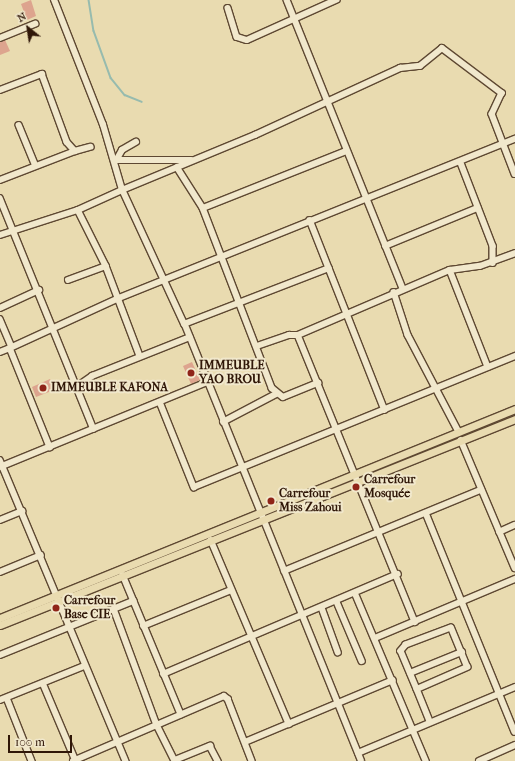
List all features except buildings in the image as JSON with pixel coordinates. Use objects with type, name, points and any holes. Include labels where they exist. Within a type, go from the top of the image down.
[{"type":"main road","points":[[358,477],[515,409]]},
{"type":"main road","points":[[0,625],[58,598],[260,516],[358,477],[515,419]]},
{"type":"main road","points":[[0,618],[123,575],[211,540],[260,516]]},
{"type":"street","points":[[54,0],[116,160],[122,190],[190,337],[260,516],[303,616],[361,761]]},
{"type":"street","points":[[287,0],[365,199],[403,289]]},
{"type":"street","points":[[228,8],[241,40],[296,21],[336,0]]},
{"type":"street","points":[[0,38],[35,24]]},
{"type":"street","points":[[0,235],[78,210],[195,160],[400,68],[420,66],[444,48],[502,93],[492,114],[515,174]]},
{"type":"street","points":[[0,90],[42,74],[62,132],[75,151]]},
{"type":"street","points":[[19,125],[35,164]]},
{"type":"street","points":[[0,352],[56,328],[119,298],[310,220],[461,163],[515,139]]},
{"type":"street","points":[[116,160],[122,150],[136,142]]},
{"type":"street","points":[[0,180],[35,164],[90,147]]},
{"type":"street","points":[[203,208],[346,151]]},
{"type":"street","points":[[116,160],[195,160]]},
{"type":"street","points":[[461,163],[477,208],[493,246],[493,262]]},
{"type":"street","points":[[177,167],[203,208],[276,394],[283,397],[318,383]]},
{"type":"street","points":[[0,198],[13,232],[56,328],[75,388],[94,429]]},
{"type":"street","points":[[385,246],[477,208]]},
{"type":"street","points":[[78,210],[106,266],[140,356]]},
{"type":"street","points":[[310,220],[385,410]]},
{"type":"street","points":[[257,346],[289,335],[298,335],[346,312],[450,270],[493,262],[515,253]]},
{"type":"street","points":[[68,280],[106,266]]},
{"type":"street","points":[[184,324],[239,301],[329,268]]},
{"type":"street","points":[[450,270],[488,367]]},
{"type":"street","points":[[0,308],[39,290]]},
{"type":"street","points":[[394,292],[408,335],[438,389],[459,432]]},
{"type":"street","points":[[0,319],[50,447]]},
{"type":"street","points":[[298,335],[358,477],[379,533],[398,574],[415,622]]},
{"type":"street","points":[[75,388],[92,376],[190,337]]},
{"type":"street","points":[[160,402],[194,487],[438,389],[515,356]]},
{"type":"street","points":[[1,466],[207,382]]},
{"type":"street","points":[[223,422],[276,394]]},
{"type":"street","points":[[461,440],[515,568]]},
{"type":"street","points":[[0,460],[1,466],[41,555],[84,666],[126,761]]},
{"type":"street","points":[[284,571],[481,490]]},
{"type":"street","points":[[0,520],[22,511]]},
{"type":"street","points":[[426,513],[463,602],[498,694],[515,732]]},
{"type":"street","points":[[499,532],[515,526]]},
{"type":"street","points":[[211,540],[251,638],[289,724]]},
{"type":"street","points":[[0,572],[41,555]]},
{"type":"street","points":[[163,674],[356,595],[398,574]]},
{"type":"street","points":[[123,575],[163,674],[181,714]]},
{"type":"street","points":[[375,638],[515,579]]},
{"type":"street","points":[[143,626],[231,590]]},
{"type":"street","points":[[356,595],[394,680],[411,729],[426,761]]},
{"type":"street","points":[[0,655],[133,602]]},
{"type":"street","points":[[337,602],[362,661]]},
{"type":"street","points":[[322,608],[338,652]]},
{"type":"street","points":[[114,609],[157,724],[175,760],[210,746],[218,761]]},
{"type":"street","points":[[417,689],[466,669],[468,665],[451,628],[402,647],[410,673],[430,721]]},
{"type":"street","points":[[410,673],[462,652]]},
{"type":"street","points":[[0,700],[84,666]]},
{"type":"street","points":[[245,742],[394,680]]},
{"type":"street","points":[[43,683],[75,761],[157,724],[226,697],[252,761]]},
{"type":"street","points":[[358,753],[430,721],[515,687]]},
{"type":"street","points":[[7,698],[32,761]]},
{"type":"street","points":[[479,761],[515,745]]},
{"type":"waterway","points":[[89,0],[94,31],[111,78],[125,95],[142,102]]},
{"type":"place","name":"IMMEUBLE YAO BROU","points":[[191,373]]},
{"type":"place","name":"IMMEUBLE KAFONA","points":[[43,388]]},
{"type":"place","name":"Carrefour Mosquée","points":[[356,487]]},
{"type":"place","name":"Carrefour Miss Zahoui","points":[[271,501]]},
{"type":"place","name":"Carrefour Base CIE","points":[[56,608]]}]
